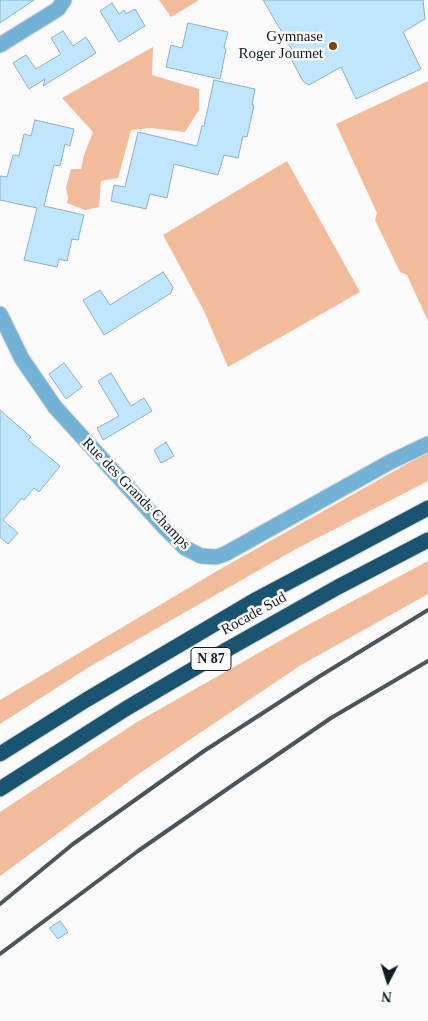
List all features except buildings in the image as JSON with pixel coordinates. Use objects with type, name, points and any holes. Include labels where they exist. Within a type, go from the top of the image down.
[{"type":"highway","name":"Rocade Sud","points":[[0,754],[86,700],[257,599],[428,508]]},
{"type":"highway","name":"Rocade Sud","points":[[0,789],[71,743],[212,658],[338,587],[428,540]]},
{"type":"highway","points":[[0,797],[71,743]]},
{"type":"street","points":[[0,45],[58,9],[64,0]]},
{"type":"street","name":"Rue des Grands Champs","points":[[0,314],[22,359],[54,407],[164,527],[185,548],[201,556],[216,557],[225,554],[390,462],[428,444]]},
{"type":"shaded area","points":[[159,0],[199,0],[171,17]]},
{"type":"shaded area","points":[[153,47],[152,75],[199,89],[199,110],[185,132],[151,128],[131,130],[118,178],[101,181],[99,207],[85,210],[67,203],[66,188],[71,169],[81,169],[93,132],[62,98]]},
{"type":"shaded area","points":[[428,81],[428,321],[407,275],[400,272],[375,220],[377,213],[336,124]]},
{"type":"shaded area","points":[[287,161],[360,292],[228,367],[204,311],[163,235]]},
{"type":"shaded area","points":[[428,452],[428,481],[296,549],[89,667],[0,724],[0,700],[217,571]]},
{"type":"shaded area","points":[[428,561],[428,594],[301,665],[137,775],[0,876],[0,812],[137,722],[306,626]]},
{"type":"railway","points":[[0,904],[73,844],[204,751],[320,676],[428,610]]},
{"type":"railway","points":[[0,954],[138,851],[233,785],[331,718],[428,661]]},
{"type":"place","name":"Gymnase Roger Journet","points":[[333,46]]}]
